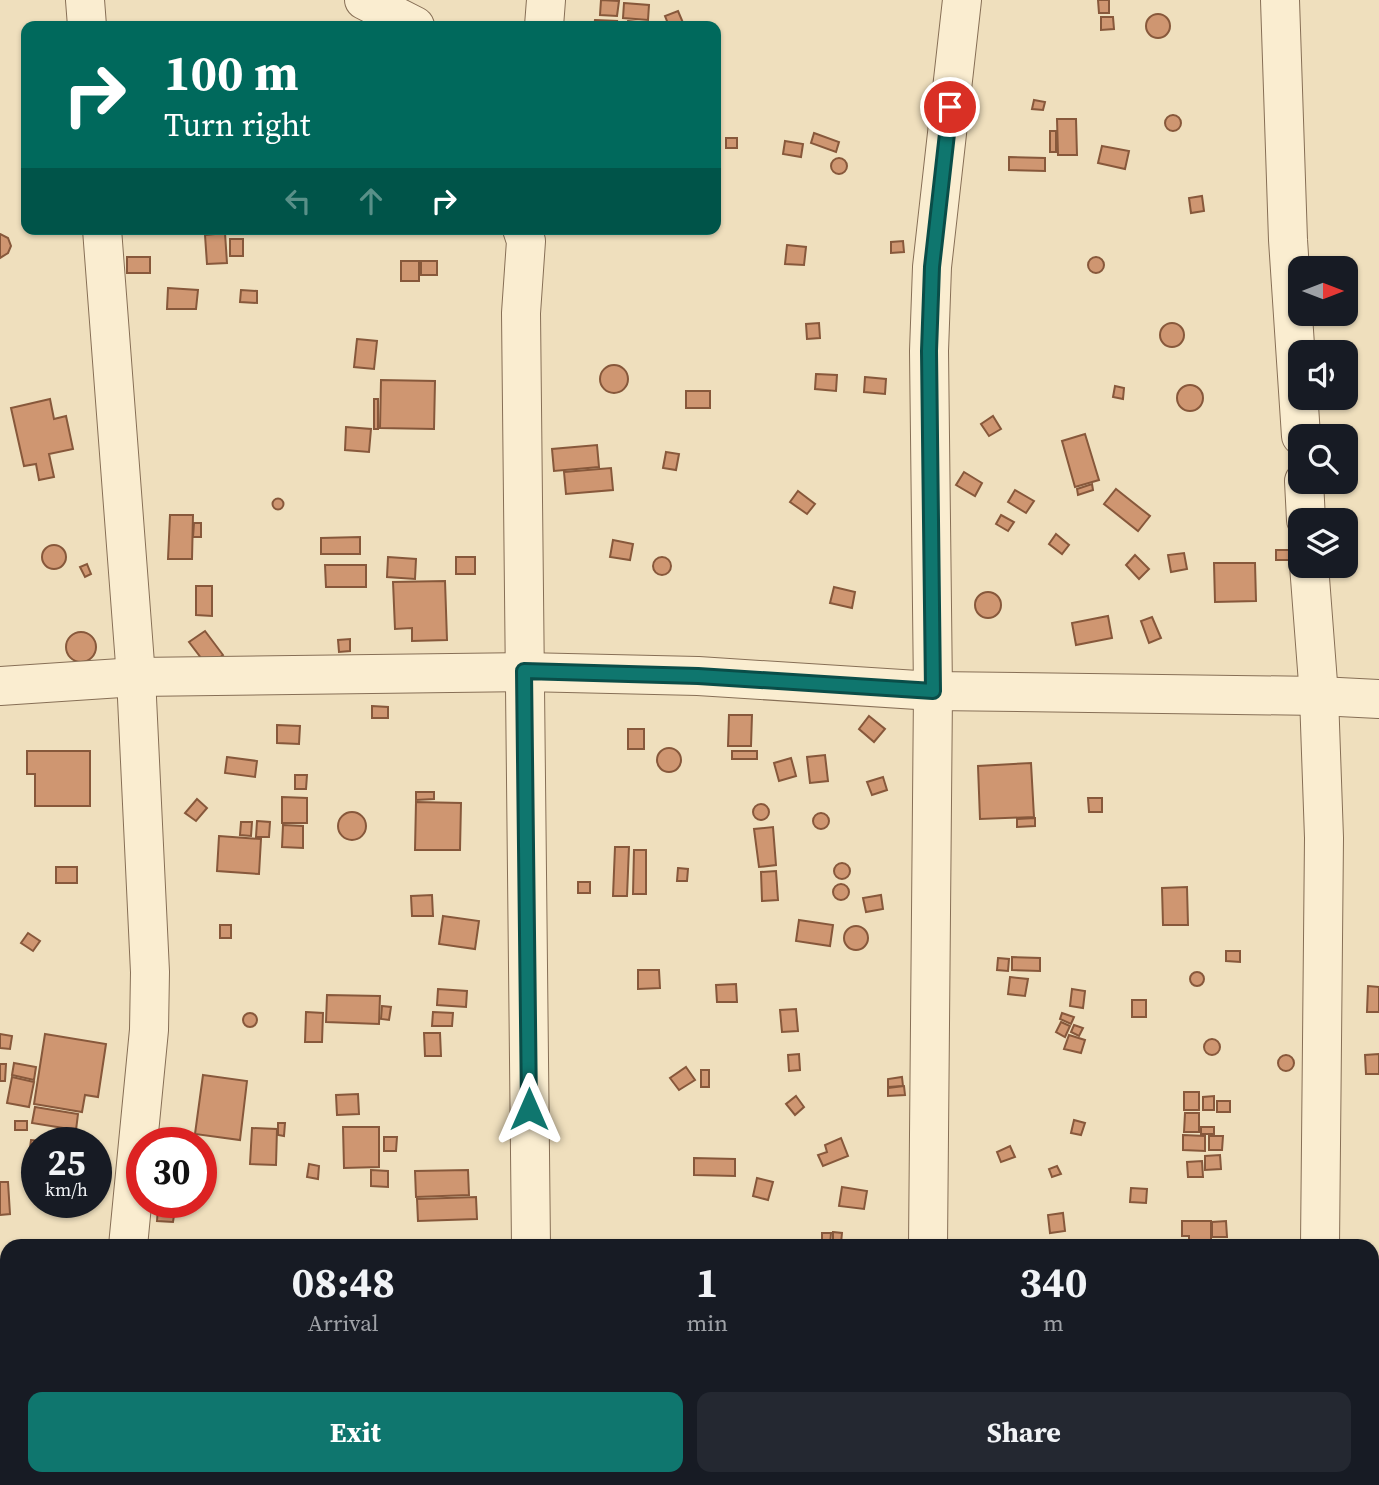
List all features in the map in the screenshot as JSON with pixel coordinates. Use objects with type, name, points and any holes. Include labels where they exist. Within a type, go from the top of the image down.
[{"type":"street","points":[[85,0],[87,21]]},
{"type":"street","points":[[364,0],[405,21]]},
{"type":"street","points":[[544,21],[546,0]]},
{"type":"street","points":[[928,1239],[933,691],[929,351],[932,267],[962,0]]},
{"type":"street","points":[[1280,0],[1288,240],[1300,424]]},
{"type":"street","points":[[103,235],[136,677],[150,972],[149,1030],[129,1239]]},
{"type":"street","points":[[525,235],[521,313],[531,1239]]},
{"type":"street","points":[[1310,578],[1319,696],[1324,838],[1320,1239]]},
{"type":"street","points":[[0,687],[136,677],[524,671],[698,676],[933,691],[1379,699]]},
{"type":"building","points":[[601,0],[619,1],[617,16],[600,15]]},
{"type":"building","points":[[1098,0],[1109,0],[1109,13],[1099,13]]},
{"type":"building","points":[[624,3],[649,5],[648,20],[623,18]]},
{"type":"building","points":[[678,11],[682,21],[667,21],[665,16]]},
{"type":"building","points":[[1153,14],[1163,14],[1170,21],[1170,31],[1163,38],[1153,38],[1146,31],[1146,21]]},
{"type":"building","points":[[1101,17],[1113,17],[1114,29],[1101,30]]},
{"type":"building","points":[[1034,100],[1045,102],[1043,110],[1032,109]]},
{"type":"building","points":[[1170,115],[1176,115],[1181,123],[1179,129],[1170,131],[1165,126],[1165,120]]},
{"type":"building","points":[[1057,119],[1076,119],[1077,155],[1058,155]]},
{"type":"building","points":[[1050,131],[1056,131],[1056,152],[1050,152]]},
{"type":"building","points":[[814,133],[839,142],[836,152],[811,143]]},
{"type":"building","points":[[726,138],[737,138],[737,148],[726,148]]},
{"type":"building","points":[[785,141],[803,144],[801,157],[783,154]]},
{"type":"building","points":[[1102,146],[1129,151],[1125,169],[1098,163]]},
{"type":"building","points":[[1009,157],[1045,158],[1045,171],[1009,170]]},
{"type":"building","points":[[836,158],[842,158],[847,166],[845,172],[836,174],[831,169],[831,163]]},
{"type":"building","points":[[1202,196],[1204,211],[1191,213],[1189,198]]},
{"type":"building","points":[[0,234],[8,238],[11,246],[8,253],[0,258]]},
{"type":"building","points":[[205,235],[225,235],[227,263],[207,264]]},
{"type":"building","points":[[230,239],[243,239],[243,256],[230,256]]},
{"type":"building","points":[[903,241],[904,252],[891,253],[891,242]]},
{"type":"building","points":[[787,245],[806,247],[804,265],[785,264]]},
{"type":"building","points":[[127,257],[150,257],[150,273],[127,273]]},
{"type":"building","points":[[1093,257],[1099,257],[1104,265],[1102,271],[1093,273],[1088,268],[1088,262]]},
{"type":"building","points":[[401,261],[419,261],[419,281],[401,281]]},
{"type":"building","points":[[421,261],[437,261],[437,275],[421,275]]},
{"type":"building","points":[[168,288],[198,290],[196,309],[167,309]]},
{"type":"building","points":[[241,290],[257,291],[257,303],[240,302]]},
{"type":"building","points":[[819,323],[820,338],[807,339],[806,324]]},
{"type":"building","points":[[1167,323],[1177,323],[1184,330],[1184,340],[1177,347],[1167,347],[1160,340],[1160,330]]},
{"type":"building","points":[[357,339],[377,341],[374,369],[354,367]]},
{"type":"building","points":[[614,365],[624,369],[628,379],[624,389],[614,393],[604,389],[600,379],[604,369]]},
{"type":"building","points":[[816,374],[837,375],[836,391],[815,389]]},
{"type":"building","points":[[865,377],[886,379],[885,394],[864,392]]},
{"type":"building","points":[[381,380],[435,381],[434,429],[380,428]]},
{"type":"building","points":[[1190,385],[1199,389],[1203,398],[1199,407],[1190,411],[1181,407],[1177,398],[1181,389]]},
{"type":"building","points":[[1115,386],[1124,388],[1123,399],[1113,397]]},
{"type":"building","points":[[686,391],[710,391],[710,408],[686,408]]},
{"type":"building","points":[[50,399],[54,419],[66,416],[73,449],[49,454],[54,477],[39,480],[36,464],[24,466],[11,408]]},
{"type":"building","points":[[374,399],[378,399],[378,429],[374,429]]},
{"type":"building","points":[[993,416],[1001,429],[989,436],[981,424]]},
{"type":"building","points":[[346,427],[371,429],[369,452],[345,450]]},
{"type":"building","points":[[1085,434],[1099,480],[1075,487],[1062,441]]},
{"type":"building","points":[[597,445],[599,467],[554,471],[552,449]]},
{"type":"building","points":[[666,452],[679,454],[676,470],[663,468]]},
{"type":"building","points":[[611,468],[613,490],[566,494],[564,472]]},
{"type":"building","points":[[964,472],[982,483],[975,496],[956,485]]},
{"type":"building","points":[[1092,484],[1093,490],[1078,495],[1077,489]]},
{"type":"building","points":[[1116,489],[1150,516],[1138,531],[1104,504]]},
{"type":"building","points":[[1015,490],[1034,501],[1026,513],[1008,502]]},
{"type":"building","points":[[798,491],[815,504],[807,514],[790,502]]},
{"type":"building","points":[[278,499],[282,500],[282,508],[278,509],[274,508],[273,504],[274,500]]},
{"type":"building","points":[[170,515],[193,515],[192,559],[168,559]]},
{"type":"building","points":[[1001,515],[1014,522],[1008,531],[996,524]]},
{"type":"building","points":[[194,523],[201,523],[201,537],[193,537]]},
{"type":"building","points":[[1056,534],[1069,545],[1062,554],[1049,544]]},
{"type":"building","points":[[360,537],[360,554],[321,554],[321,538]]},
{"type":"building","points":[[613,540],[633,544],[630,560],[610,557]]},
{"type":"building","points":[[54,545],[62,549],[66,557],[62,565],[54,569],[46,565],[42,557],[46,549]]},
{"type":"building","points":[[1276,550],[1288,550],[1288,560],[1276,560]]},
{"type":"building","points":[[1184,553],[1187,569],[1171,572],[1168,555]]},
{"type":"building","points":[[1135,555],[1149,569],[1139,579],[1126,565]]},
{"type":"building","points":[[388,557],[416,559],[415,579],[387,577]]},
{"type":"building","points":[[456,557],[475,557],[475,574],[456,574]]},
{"type":"building","points":[[662,557],[668,560],[671,566],[668,572],[662,575],[656,572],[653,566],[656,560]]},
{"type":"building","points":[[1214,563],[1255,563],[1256,601],[1215,602]]},
{"type":"building","points":[[87,564],[91,574],[85,577],[80,567]]},
{"type":"building","points":[[325,565],[366,565],[366,587],[326,587]]},
{"type":"building","points":[[445,581],[447,640],[412,641],[412,628],[395,629],[393,582]]},
{"type":"building","points":[[196,586],[212,586],[212,616],[196,615]]},
{"type":"building","points":[[834,587],[855,592],[852,608],[830,603]]},
{"type":"building","points":[[988,592],[997,596],[1001,605],[997,614],[988,618],[979,614],[975,605],[979,596]]},
{"type":"building","points":[[1108,616],[1112,638],[1076,645],[1072,623]]},
{"type":"building","points":[[1152,617],[1161,638],[1149,643],[1141,621]]},
{"type":"building","points":[[205,631],[223,655],[208,667],[189,642]]},
{"type":"building","points":[[81,632],[87,633],[95,641],[95,653],[87,661],[81,662],[75,661],[67,653],[66,647],[67,641],[75,633]]},
{"type":"building","points":[[350,639],[350,651],[339,652],[338,640]]},
{"type":"building","points":[[372,706],[388,707],[388,718],[372,718]]},
{"type":"building","points":[[729,715],[752,715],[751,746],[728,746]]},
{"type":"building","points":[[869,716],[885,729],[874,742],[859,729]]},
{"type":"building","points":[[277,725],[300,726],[299,744],[277,743]]},
{"type":"building","points":[[628,729],[644,729],[644,749],[628,749]]},
{"type":"building","points":[[669,748],[678,751],[681,760],[678,769],[669,772],[660,769],[657,760],[660,751]]},
{"type":"building","points":[[27,751],[90,751],[90,806],[35,806],[35,774],[27,774]]},
{"type":"building","points":[[732,751],[757,751],[757,759],[732,759]]},
{"type":"building","points":[[825,755],[828,781],[810,783],[807,757]]},
{"type":"building","points":[[227,757],[257,761],[255,777],[225,773]]},
{"type":"building","points":[[791,758],[796,776],[779,781],[774,763]]},
{"type":"building","points":[[1031,763],[1034,817],[980,819],[978,766]]},
{"type":"building","points":[[295,775],[307,775],[306,789],[295,789]]},
{"type":"building","points":[[883,777],[887,790],[872,795],[867,782]]},
{"type":"building","points":[[416,792],[434,792],[434,799],[416,800]]},
{"type":"building","points":[[282,797],[307,798],[307,823],[282,823]]},
{"type":"building","points":[[1088,798],[1102,798],[1102,812],[1089,812]]},
{"type":"building","points":[[197,799],[207,808],[196,821],[185,813]]},
{"type":"building","points":[[416,802],[461,803],[460,850],[415,850]]},
{"type":"building","points":[[758,804],[764,804],[769,812],[767,818],[758,820],[753,815],[753,809]]},
{"type":"building","points":[[352,812],[362,816],[366,826],[362,836],[352,840],[342,836],[338,826],[342,816]]},
{"type":"building","points":[[818,813],[824,813],[829,821],[827,827],[818,829],[813,824],[813,818]]},
{"type":"building","points":[[1035,818],[1035,826],[1017,827],[1017,819]]},
{"type":"building","points":[[257,821],[270,822],[269,837],[256,837]]},
{"type":"building","points":[[241,822],[252,822],[251,836],[240,835]]},
{"type":"building","points":[[283,825],[303,826],[303,848],[282,847]]},
{"type":"building","points":[[773,827],[776,865],[759,867],[754,829]]},
{"type":"building","points":[[219,836],[261,839],[259,874],[217,871]]},
{"type":"building","points":[[615,847],[629,847],[627,896],[613,896]]},
{"type":"building","points":[[634,850],[646,850],[646,894],[633,894]]},
{"type":"building","points":[[839,863],[845,863],[850,871],[848,877],[839,879],[834,874],[834,868]]},
{"type":"building","points":[[56,867],[77,867],[77,883],[56,883]]},
{"type":"building","points":[[678,868],[688,869],[687,881],[677,881]]},
{"type":"building","points":[[776,871],[778,900],[762,901],[761,872]]},
{"type":"building","points":[[578,882],[590,882],[590,893],[578,893]]},
{"type":"building","points":[[838,884],[844,884],[849,892],[847,898],[838,900],[833,895],[833,889]]},
{"type":"building","points":[[1187,887],[1188,925],[1163,925],[1162,888]]},
{"type":"building","points":[[432,895],[433,916],[412,916],[411,896]]},
{"type":"building","points":[[881,895],[883,909],[866,912],[863,898]]},
{"type":"building","points":[[443,916],[479,921],[475,949],[439,944]]},
{"type":"building","points":[[799,920],[833,925],[830,946],[796,941]]},
{"type":"building","points":[[220,925],[231,925],[231,938],[220,938]]},
{"type":"building","points":[[851,926],[861,926],[868,933],[868,943],[861,950],[851,950],[844,943],[844,933]]},
{"type":"building","points":[[28,933],[40,941],[33,951],[21,943]]},
{"type":"building","points":[[1226,951],[1240,951],[1240,962],[1226,961]]},
{"type":"building","points":[[1012,957],[1040,958],[1040,971],[1012,970]]},
{"type":"building","points":[[998,958],[1009,959],[1008,971],[997,970]]},
{"type":"building","points":[[638,970],[659,970],[660,988],[638,989]]},
{"type":"building","points":[[1197,972],[1202,974],[1202,984],[1197,986],[1192,984],[1190,979],[1192,974]]},
{"type":"building","points":[[1010,977],[1028,979],[1025,996],[1008,994]]},
{"type":"building","points":[[736,984],[737,1002],[717,1002],[716,985]]},
{"type":"building","points":[[1368,986],[1379,987],[1379,1012],[1367,1012]]},
{"type":"building","points":[[438,989],[467,991],[466,1007],[437,1005]]},
{"type":"building","points":[[1072,989],[1085,991],[1083,1008],[1070,1006]]},
{"type":"building","points":[[327,995],[380,996],[379,1024],[326,1022]]},
{"type":"building","points":[[1132,1000],[1146,1000],[1146,1017],[1132,1017]]},
{"type":"building","points":[[382,1006],[391,1007],[389,1020],[381,1019]]},
{"type":"building","points":[[796,1009],[798,1031],[782,1032],[780,1010]]},
{"type":"building","points":[[306,1012],[323,1013],[322,1042],[305,1042]]},
{"type":"building","points":[[433,1012],[453,1013],[452,1026],[432,1026]]},
{"type":"building","points":[[247,1013],[253,1013],[257,1020],[253,1027],[247,1027],[243,1023],[243,1017]]},
{"type":"building","points":[[1062,1013],[1074,1017],[1071,1024],[1060,1019]]},
{"type":"building","points":[[1061,1022],[1070,1026],[1065,1037],[1056,1032]]},
{"type":"building","points":[[1074,1025],[1083,1028],[1079,1036],[1071,1032]]},
{"type":"building","points":[[424,1033],[440,1033],[441,1056],[425,1056]]},
{"type":"building","points":[[0,1034],[12,1036],[10,1049],[0,1048]]},
{"type":"building","points":[[45,1034],[106,1044],[98,1097],[85,1095],[82,1112],[34,1104]]},
{"type":"building","points":[[1069,1035],[1085,1040],[1081,1053],[1064,1049]]},
{"type":"building","points":[[1209,1039],[1215,1039],[1220,1047],[1218,1053],[1209,1055],[1204,1050],[1204,1044]]},
{"type":"building","points":[[799,1054],[800,1070],[789,1071],[788,1055]]},
{"type":"building","points":[[1379,1054],[1379,1074],[1366,1074],[1365,1055]]},
{"type":"building","points":[[1283,1055],[1289,1055],[1294,1063],[1292,1069],[1283,1071],[1278,1066],[1278,1060]]},
{"type":"building","points":[[14,1063],[36,1067],[34,1080],[12,1075]]},
{"type":"building","points":[[0,1064],[6,1064],[5,1081],[0,1081]]},
{"type":"building","points":[[686,1067],[695,1080],[679,1090],[670,1078]]},
{"type":"building","points":[[701,1070],[709,1070],[709,1087],[701,1087]]},
{"type":"building","points":[[203,1075],[247,1081],[240,1140],[217,1137],[217,1127],[196,1127]]},
{"type":"building","points":[[12,1077],[34,1082],[29,1107],[7,1103]]},
{"type":"building","points":[[902,1077],[903,1086],[888,1087],[888,1079]]},
{"type":"building","points":[[904,1086],[905,1095],[888,1096],[888,1088]]},
{"type":"building","points":[[1184,1092],[1199,1092],[1199,1110],[1184,1110]]},
{"type":"building","points":[[358,1094],[359,1114],[337,1115],[336,1095]]},
{"type":"building","points":[[796,1096],[804,1107],[795,1115],[786,1104]]},
{"type":"building","points":[[1214,1096],[1214,1110],[1203,1110],[1203,1097]]},
{"type":"building","points":[[1217,1101],[1230,1101],[1230,1112],[1217,1112]]},
{"type":"building","points":[[35,1107],[78,1114],[76,1127],[32,1123]]},
{"type":"building","points":[[1185,1113],[1199,1113],[1199,1132],[1184,1132]]},
{"type":"building","points":[[1074,1120],[1085,1123],[1081,1135],[1071,1133]]},
{"type":"building","points":[[15,1121],[27,1121],[27,1127],[15,1130]]},
{"type":"building","points":[[278,1123],[285,1123],[284,1136],[278,1135]]},
{"type":"building","points":[[343,1127],[379,1127],[379,1167],[344,1168]]},
{"type":"building","points":[[1201,1127],[1214,1127],[1214,1134],[1201,1134]]},
{"type":"building","points":[[252,1128],[277,1129],[276,1165],[250,1164]]},
{"type":"building","points":[[1183,1135],[1205,1136],[1205,1151],[1183,1150]]},
{"type":"building","points":[[1209,1136],[1223,1136],[1222,1150],[1209,1150]]},
{"type":"building","points":[[384,1137],[397,1137],[396,1151],[384,1151]]},
{"type":"building","points":[[841,1138],[848,1156],[823,1166],[818,1155],[827,1152],[825,1145]]},
{"type":"building","points":[[1010,1146],[1015,1157],[1001,1162],[997,1152]]},
{"type":"building","points":[[1220,1155],[1221,1169],[1205,1170],[1205,1156]]},
{"type":"building","points":[[694,1158],[735,1159],[735,1176],[694,1175]]},
{"type":"building","points":[[1202,1161],[1203,1177],[1188,1177],[1187,1162]]},
{"type":"building","points":[[309,1164],[319,1166],[318,1179],[307,1177]]},
{"type":"building","points":[[1057,1166],[1061,1174],[1052,1177],[1049,1169]]},
{"type":"building","points":[[371,1170],[388,1171],[388,1187],[371,1186]]},
{"type":"building","points":[[468,1170],[469,1195],[416,1197],[415,1171]]},
{"type":"building","points":[[757,1178],[773,1182],[768,1200],[753,1196]]},
{"type":"building","points":[[0,1182],[8,1182],[10,1214],[0,1215]]},
{"type":"building","points":[[842,1187],[867,1191],[864,1209],[839,1206]]},
{"type":"building","points":[[1131,1188],[1147,1189],[1146,1203],[1130,1202]]},
{"type":"building","points":[[476,1197],[477,1219],[418,1221],[417,1199]]},
{"type":"building","points":[[1063,1213],[1065,1231],[1050,1233],[1048,1215]]},
{"type":"building","points":[[157,1218],[174,1218],[173,1222],[157,1221]]},
{"type":"building","points":[[1182,1221],[1211,1221],[1211,1239],[1189,1239],[1189,1236],[1182,1236]]},
{"type":"building","points":[[1226,1221],[1227,1237],[1212,1237],[1212,1222]]},
{"type":"building","points":[[833,1232],[842,1233],[841,1239],[833,1239]]},
{"type":"building","points":[[822,1233],[831,1233],[831,1239],[822,1239]]},
{"type":"route","points":[[529,1109],[524,671],[698,676],[933,691],[929,351],[932,267],[950,107]]}]
